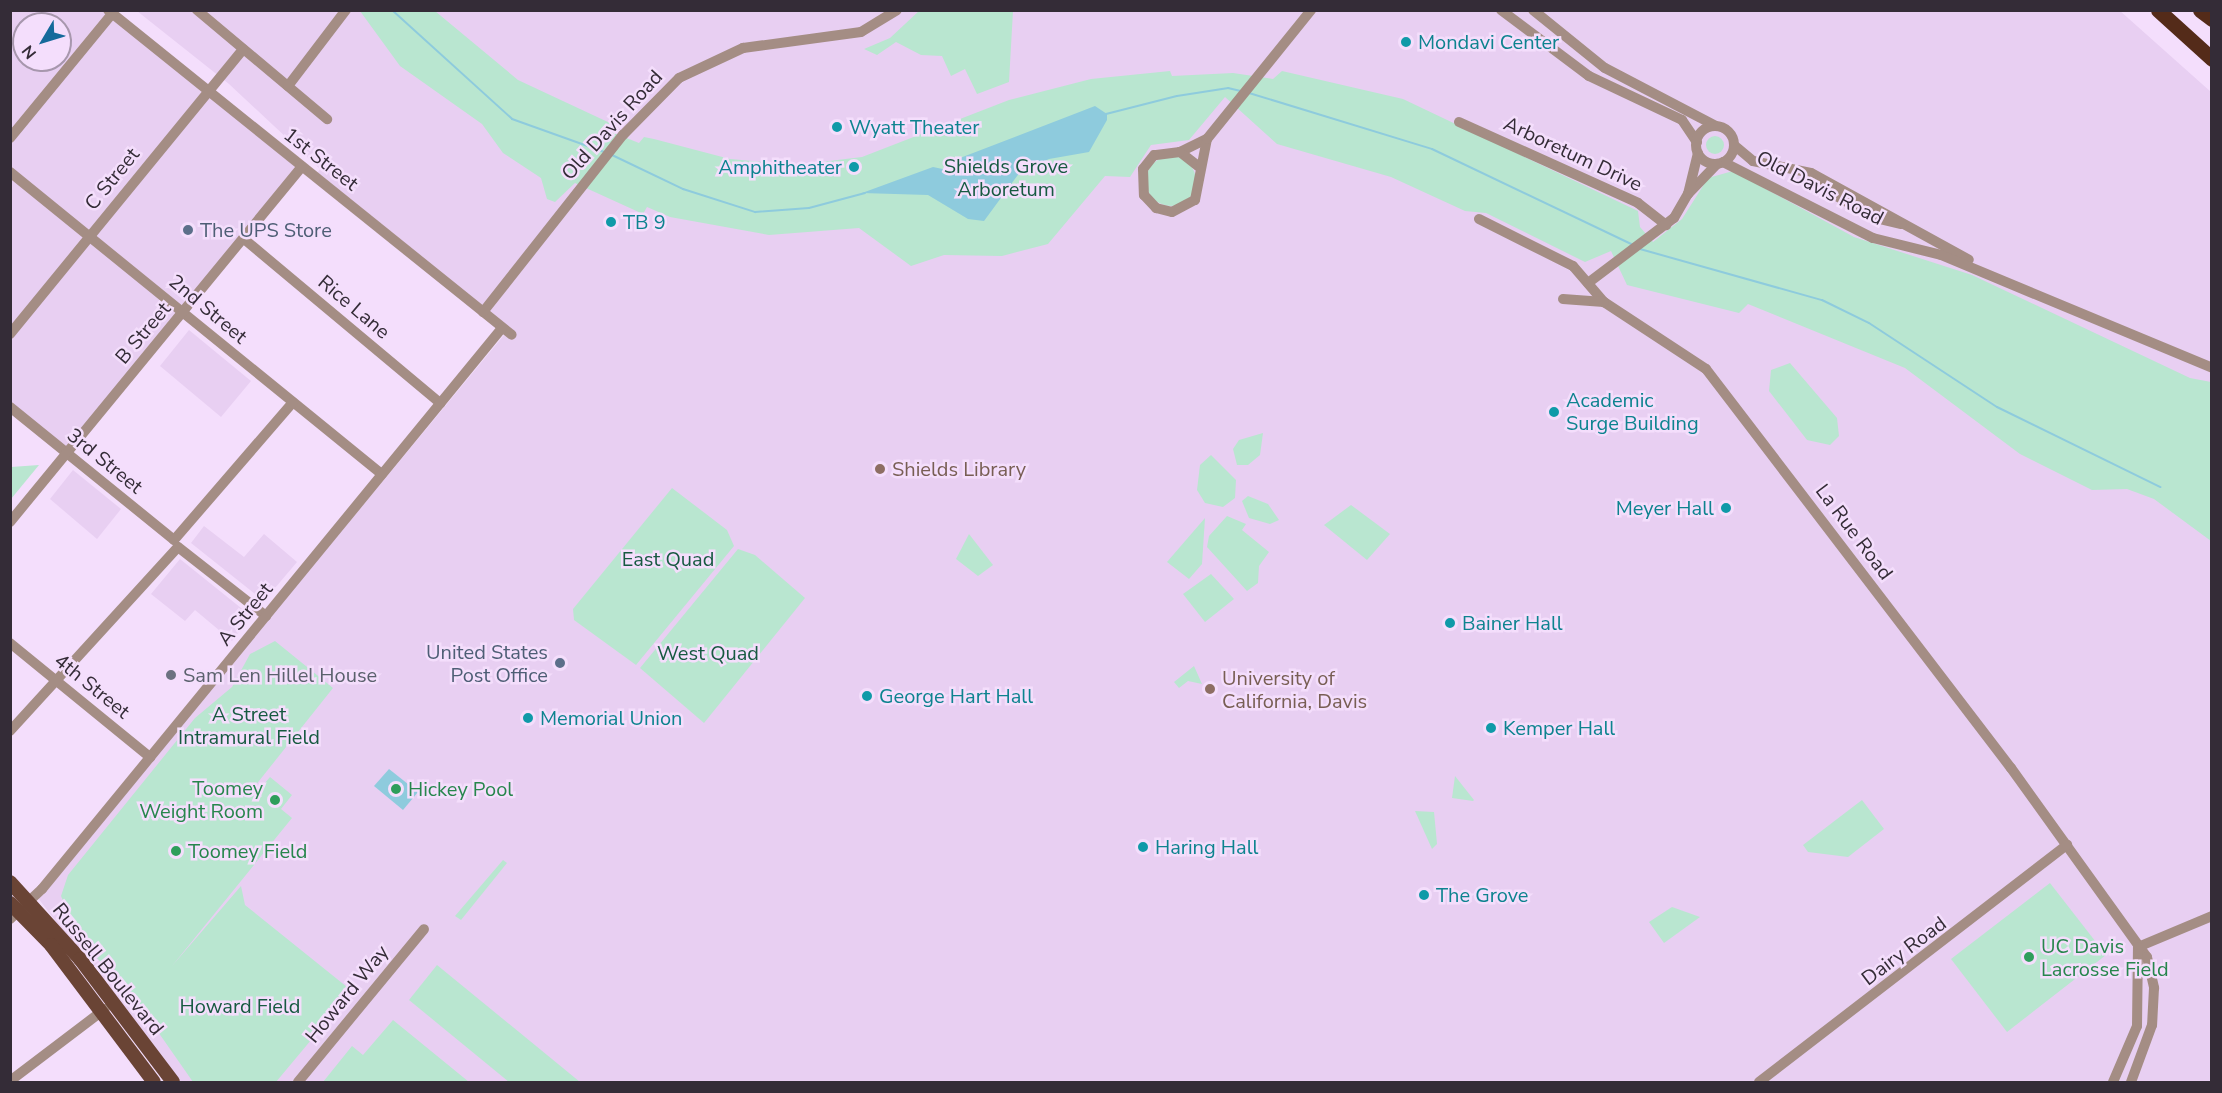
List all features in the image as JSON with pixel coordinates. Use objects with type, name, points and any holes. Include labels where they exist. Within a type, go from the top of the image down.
[{"type":"highway","points":[[2158,10],[2211,59]]},
{"type":"highway","points":[[2200,10],[2211,19]]},
{"type":"main road","name":"Russell Boulevard","points":[[10,882],[17,909],[101,1012],[154,1083]]},
{"type":"main road","name":"Russell Boulevard","points":[[17,909],[113,1003],[172,1083]]},
{"type":"street","points":[[288,86],[346,10]]},
{"type":"street","name":"Old Davis Road","points":[[852,33],[886,10]]},
{"type":"street","name":"Old Davis Road","points":[[483,312],[597,167],[668,87],[707,61],[743,48],[852,33],[897,10]]},
{"type":"street","points":[[1207,139],[1180,152],[1162,151],[1143,168],[1141,186],[1156,208],[1182,211],[1195,200],[1202,180],[1198,166],[1207,139],[1311,10]]},
{"type":"street","points":[[1502,10],[1589,76],[1682,120],[1697,148],[1720,163]]},
{"type":"street","points":[[1533,10],[1605,68],[1726,130],[1734,145],[1720,163],[1688,194],[1658,234],[1622,262],[1588,283]]},
{"type":"street","points":[[199,11],[327,119]]},
{"type":"street","points":[[10,138],[110,12]]},
{"type":"street","name":"1st Street","points":[[110,12],[512,335]]},
{"type":"street","name":"C Street","points":[[10,334],[243,49]]},
{"type":"street","name":"Arboretum Drive","points":[[1460,122],[1638,203],[1666,225]]},
{"type":"street","points":[[1688,194],[1697,148],[1705,129],[1716,126]]},
{"type":"street","name":"Old Davis Road","points":[[1734,145],[1753,161],[1824,180],[2003,280]]},
{"type":"street","points":[[1180,152],[1198,166]]},
{"type":"street","name":"Old Davis Road","points":[[1720,163],[1867,235],[1941,255],[2003,280],[2112,331],[2211,368]]},
{"type":"street","name":"B Street","points":[[10,522],[302,166]]},
{"type":"street","name":"2nd Street","points":[[10,172],[382,474]]},
{"type":"street","points":[[1824,180],[1831,193],[1875,218],[1901,224]]},
{"type":"street","points":[[1820,210],[1831,193]]},
{"type":"street","points":[[1867,235],[1875,218]]},
{"type":"street","name":"La Rue Road","points":[[1479,219],[1573,266],[1604,302],[1706,369],[2067,844],[2138,947],[2151,972],[2154,1009],[2149,1042],[2131,1083]]},
{"type":"street","name":"Rice Lane","points":[[244,239],[440,403]]},
{"type":"street","points":[[1563,299],[1604,302]]},
{"type":"street","name":"A Street","points":[[17,909],[150,758],[502,328]]},
{"type":"street","points":[[10,731],[178,544],[293,402]]},
{"type":"street","name":"3rd Street","points":[[10,407],[266,616]]},
{"type":"street","name":"4th Street","points":[[10,643],[150,758]]},
{"type":"street","name":"Dairy Road","points":[[1759,1083],[2067,844]]},
{"type":"street","points":[[2113,1083],[2137,1026],[2138,947],[2211,916]]},
{"type":"street","name":"Howard Way","points":[[298,1083],[424,929]]},
{"type":"street","points":[[10,1082],[113,1003]]},
{"type":"shaded area","name":"University of California, Davis","points":[[2119,10],[2211,92],[2211,1082],[178,1082],[38,898],[504,335],[314,178],[320,169],[229,84],[137,11]]},
{"type":"shaded area","points":[[10,11],[106,11],[302,166],[67,453],[11,407]]},
{"type":"shaded area","points":[[189,330],[251,381],[221,417],[160,366]]},
{"type":"shaded area","points":[[73,470],[121,509],[97,539],[50,499]]},
{"type":"shaded area","points":[[204,526],[244,557],[264,534],[297,562],[264,601],[191,543]]},
{"type":"shaded area","points":[[180,559],[251,616],[232,641],[195,610],[185,621],[151,594]]},
{"type":"green space","points":[[920,10],[1013,11],[1009,82],[977,94],[965,69],[951,76],[942,56],[921,55],[896,42],[877,55],[864,49],[890,38]]},
{"type":"green space","name":"Shields Grove Arboretum","points":[[360,11],[435,11],[518,80],[610,123],[614,133],[639,143],[644,137],[730,159],[796,165],[862,157],[1009,100],[1091,79],[1170,71],[1172,76],[1233,73],[1273,79],[1282,71],[1403,99],[1638,211],[1640,227],[1653,242],[1682,219],[1708,178],[1733,171],[1854,237],[1972,275],[2190,378],[2211,382],[2211,541],[2154,499],[2127,489],[2092,490],[2020,454],[1905,368],[1748,304],[1739,313],[1627,285],[1611,251],[1585,262],[1486,213],[1465,211],[1391,177],[1277,144],[1225,97],[1189,140],[1151,145],[1130,177],[1105,176],[1048,244],[1002,256],[944,255],[911,266],[859,228],[769,235],[670,217],[647,207],[643,214],[575,183],[555,202],[547,199],[541,178],[503,153],[482,124],[400,66]]},
{"type":"green space","points":[[1715,136],[1721,139],[1724,145],[1721,151],[1715,154],[1709,151],[1706,145],[1709,139]]},
{"type":"green space","points":[[1166,156],[1176,156],[1189,163],[1196,176],[1196,186],[1189,199],[1176,206],[1166,206],[1157,202],[1150,195],[1146,186],[1146,176],[1150,167],[1157,160]]},
{"type":"green space","points":[[1790,363],[1837,418],[1839,436],[1830,445],[1807,440],[1769,391],[1771,370]]},
{"type":"green space","points":[[1263,433],[1260,455],[1248,465],[1237,465],[1233,449],[1239,440]]},
{"type":"green space","points":[[1211,455],[1236,480],[1235,498],[1223,507],[1205,503],[1197,490],[1200,465]]},
{"type":"green space","points":[[39,465],[11,499],[11,467]]},
{"type":"green space","name":"East Quad","points":[[672,488],[727,530],[734,546],[636,665],[574,620],[573,609]]},
{"type":"green space","points":[[1248,496],[1268,504],[1279,520],[1270,524],[1249,518],[1242,501]]},
{"type":"green space","points":[[1351,505],[1390,534],[1367,560],[1324,525]]},
{"type":"green space","points":[[1227,516],[1246,524],[1242,530],[1269,552],[1259,566],[1258,583],[1247,591],[1207,547],[1209,536]]},
{"type":"green space","points":[[1205,518],[1202,564],[1189,579],[1167,562]]},
{"type":"green space","points":[[969,534],[993,565],[978,576],[956,559]]},
{"type":"green space","name":"West Quad","points":[[738,549],[755,555],[805,598],[704,723],[640,668]]},
{"type":"green space","points":[[1211,574],[1234,599],[1205,622],[1183,594]]},
{"type":"green space","points":[[275,641],[333,688],[255,786],[259,790],[270,777],[292,795],[281,809],[292,818],[172,966],[241,886],[245,905],[352,991],[276,1082],[193,1082],[140,1006],[79,938],[61,896],[68,875],[195,718],[232,687],[250,654]]},
{"type":"green space","points":[[1194,666],[1202,684],[1188,681],[1179,688],[1174,682]]},
{"type":"green space","points":[[1455,776],[1474,800],[1473,801],[1452,798]]},
{"type":"green space","points":[[1862,800],[1884,829],[1848,857],[1808,852],[1803,845]]},
{"type":"green space","points":[[1415,811],[1434,812],[1437,844],[1432,849]]},
{"type":"green space","points":[[503,860],[507,863],[461,920],[455,916]]},
{"type":"green space","name":"UC Davis Lacrosse Field","points":[[2050,883],[2106,955],[2007,1032],[1951,959]]},
{"type":"green space","points":[[1672,907],[1700,917],[1664,943],[1649,922]]},
{"type":"green space","points":[[437,965],[580,1082],[509,1082],[409,1000]]},
{"type":"green space","points":[[393,1020],[469,1082],[323,1082],[352,1046],[363,1055]]},
{"type":"water","points":[[1095,106],[1107,114],[1107,120],[1089,152],[1049,159],[1020,172],[984,221],[968,219],[928,195],[862,193],[933,167],[952,171],[960,158]]},
{"type":"water","name":"Hickey Pool","points":[[389,769],[418,792],[403,810],[374,786]]},
{"type":"waterway","points":[[392,10],[512,119],[604,152]]},
{"type":"waterway","points":[[1106,114],[1177,96],[1228,88],[1241,91]]},
{"type":"waterway","points":[[1249,93],[1432,149],[1633,245]]},
{"type":"waterway","points":[[612,155],[683,189],[755,212],[809,208],[865,193]]},
{"type":"waterway","points":[[1640,249],[1822,300],[1869,323],[1997,407],[2160,487]]},
{"type":"place","name":"Mondavi Center","points":[[1406,42]]},
{"type":"place","name":"Wyatt Theater","points":[[837,127]]},
{"type":"place","name":"Amphitheater","points":[[854,167]]},
{"type":"place","name":"TB 9","points":[[611,222]]},
{"type":"place","name":"The UPS Store","points":[[188,230]]},
{"type":"place","name":"Academic Surge Building","points":[[1554,412]]},
{"type":"place","name":"Shields Library","points":[[880,469]]},
{"type":"place","name":"Meyer Hall","points":[[1726,508]]},
{"type":"place","name":"Bainer Hall","points":[[1450,623]]},
{"type":"place","name":"United States Post Office","points":[[560,663]]},
{"type":"place","name":"Sam Len Hillel House","points":[[171,675]]},
{"type":"place","name":"University of California, Davis","points":[[1210,689]]},
{"type":"place","name":"George Hart Hall","points":[[867,696]]},
{"type":"place","name":"Memorial Union","points":[[528,718]]},
{"type":"place","name":"Kemper Hall","points":[[1491,728]]},
{"type":"place","name":"Hickey Pool","points":[[396,789]]},
{"type":"place","name":"Toomey Weight Room","points":[[275,800]]},
{"type":"place","name":"Haring Hall","points":[[1143,847]]},
{"type":"place","name":"Toomey Field","points":[[176,851]]},
{"type":"place","name":"The Grove","points":[[1424,895]]},
{"type":"place","name":"UC Davis Lacrosse Field","points":[[2029,957]]},
{"type":"park label","name":"A Street Intramural Field","points":[[249,726]]},
{"type":"park label","name":"Howard Field","points":[[240,1006]]}]
